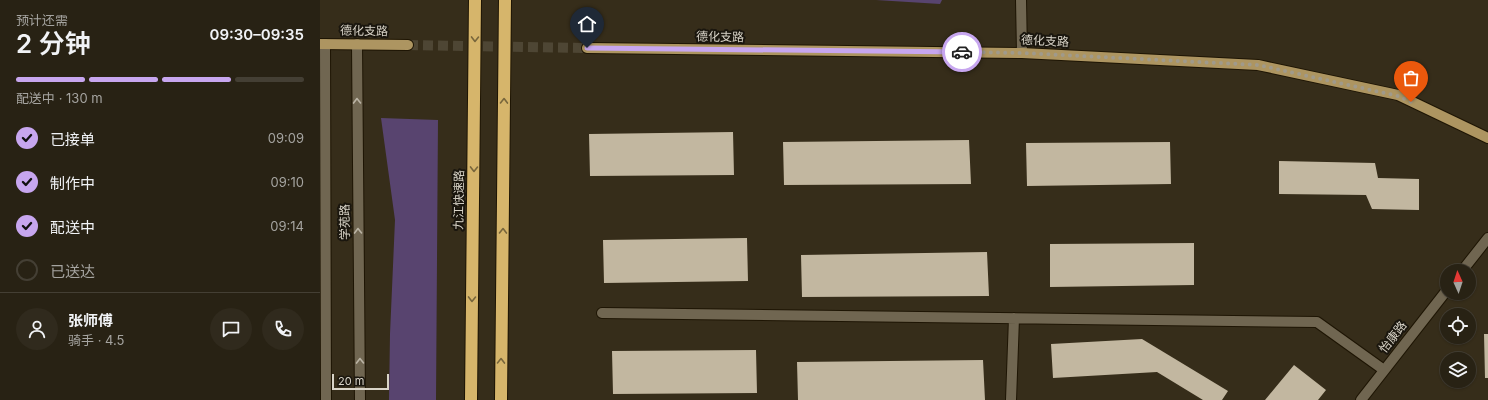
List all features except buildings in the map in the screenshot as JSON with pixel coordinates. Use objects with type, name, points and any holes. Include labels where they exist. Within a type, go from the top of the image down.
[{"type":"highway","name":"九江快速路","points":[[471,400],[475,0]]},
{"type":"highway","points":[[501,400],[505,0]]},
{"type":"main road","name":"德化支路","points":[[323,44],[408,45]]},
{"type":"main road","name":"德化支路","points":[[587,48],[1022,53],[1258,65],[1398,96],[1488,138]]},
{"type":"street","points":[[1021,0],[1022,53]]},
{"type":"street","points":[[323,44],[326,400]]},
{"type":"street","name":"学苑路","points":[[357,44],[360,400]]},
{"type":"street","points":[[1468,264],[1488,238]]},
{"type":"street","name":"怡康路","points":[[1361,400],[1440,299]]},
{"type":"street","points":[[602,313],[1317,322],[1384,370]]},
{"type":"street","points":[[1011,400],[1014,318]]},
{"type":"shaded area","points":[[876,0],[942,0],[940,4]]},
{"type":"shaded area","points":[[381,118],[438,120],[436,400],[389,400],[395,220]]},
{"type":"tunnel","points":[[408,45],[587,48]]},
{"type":"way so far","points":[[962,52],[1022,53],[1258,65],[1398,96],[1411,102]]},
{"type":"route","points":[[587,48],[962,52]]}]
